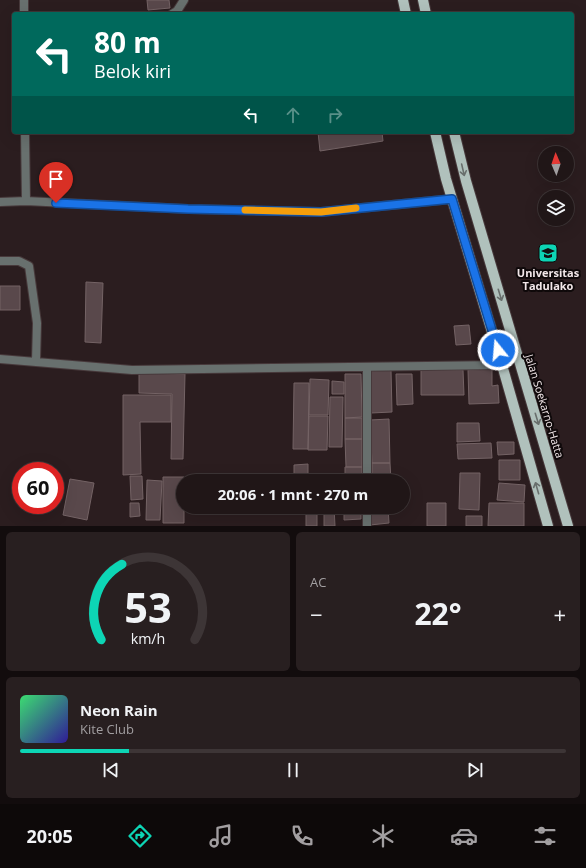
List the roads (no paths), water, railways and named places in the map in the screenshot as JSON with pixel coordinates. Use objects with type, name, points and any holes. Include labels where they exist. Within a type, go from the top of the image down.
[{"type":"main road","points":[[403,0],[406,12]]},
{"type":"main road","points":[[423,0],[426,12]]},
{"type":"main road","points":[[436,134],[452,199],[502,365],[548,526]]},
{"type":"main road","name":"Jalan Soekarno-Hatta","points":[[454,134],[466,181],[568,526]]},
{"type":"street","points":[[24,0],[24,12]]},
{"type":"street","points":[[175,12],[184,0]]},
{"type":"street","points":[[26,134],[26,201]]},
{"type":"street","points":[[0,202],[26,201],[188,209],[321,212],[452,199]]},
{"type":"street","points":[[0,261],[19,261],[29,266],[37,323],[36,361]]},
{"type":"street","points":[[0,359],[132,370],[502,365]]},
{"type":"street","points":[[367,367],[367,474]]},
{"type":"street","points":[[367,514],[367,526]]},
{"type":"place","name":"Universitas Tadulako","points":[[548,253]]}]
